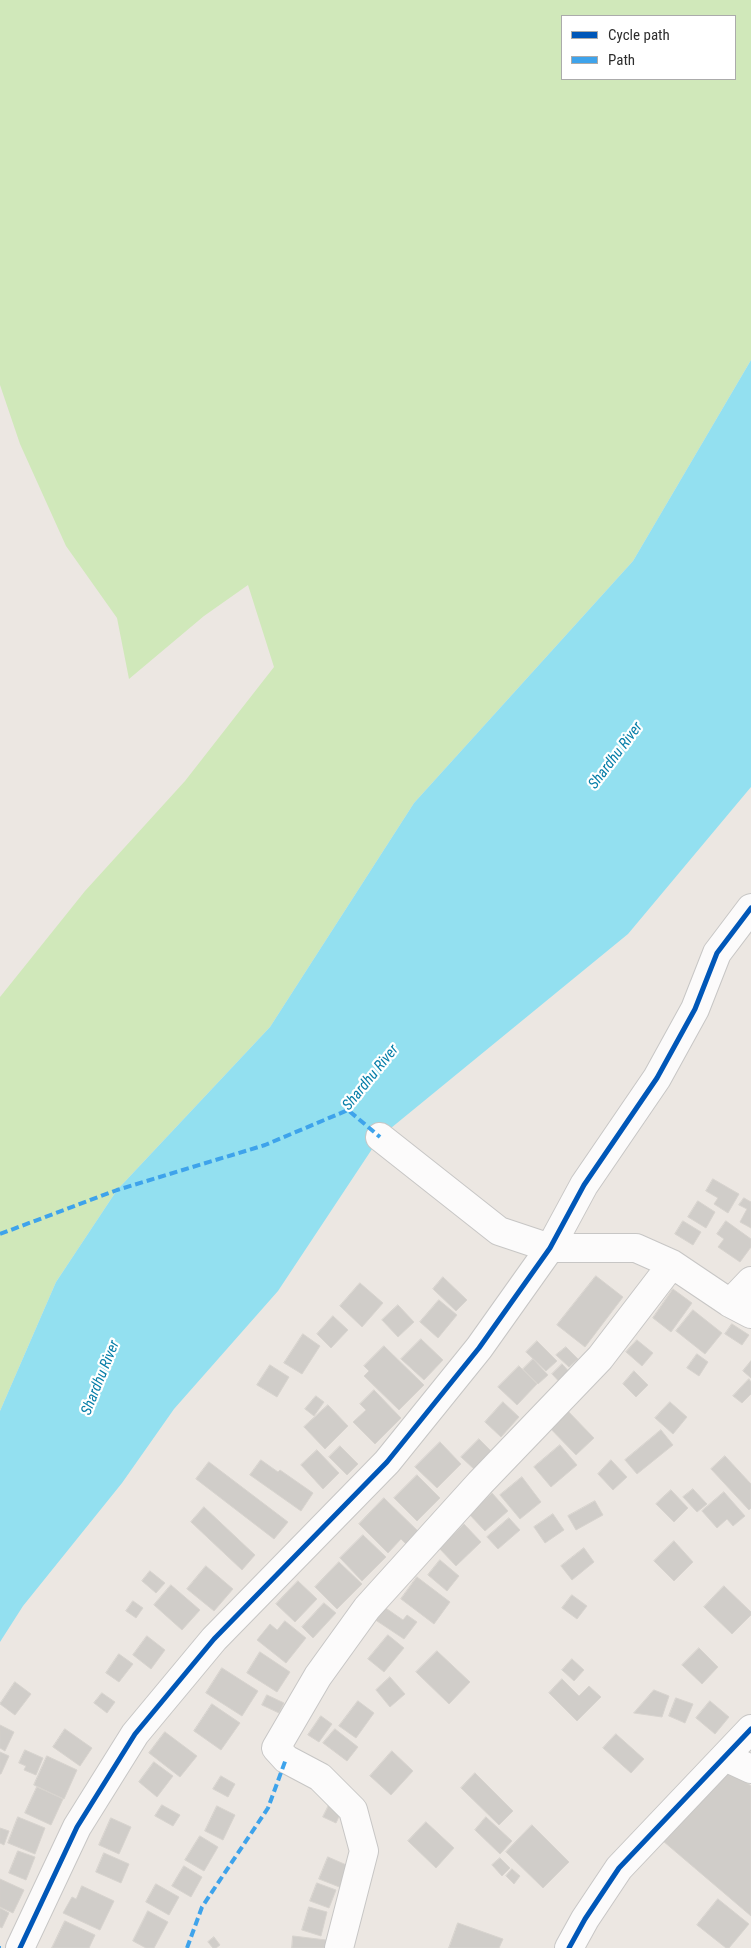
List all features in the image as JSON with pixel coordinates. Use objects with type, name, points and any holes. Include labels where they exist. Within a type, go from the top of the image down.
[{"type":"street","points":[[20,1948],[77,1827],[135,1734],[214,1639],[387,1462],[479,1348],[550,1248],[589,1178],[657,1078],[695,1009],[717,953],[751,908]]},
{"type":"street","points":[[380,1137],[499,1231],[550,1248],[636,1248],[672,1264],[740,1308],[751,1281]]},
{"type":"street","points":[[338,1948],[364,1851],[353,1810],[320,1778],[286,1759],[276,1748],[318,1676],[367,1608],[480,1483],[600,1358],[672,1264]]},
{"type":"street","points":[[569,1948],[585,1919],[619,1868],[751,1729]]},
{"type":"street","points":[[725,1757],[751,1768]]},
{"type":"green space","points":[[0,0],[751,0],[751,360],[633,561],[414,803],[270,1027],[117,1190],[56,1282],[0,1411],[0,997],[85,891],[185,781],[274,667],[248,585],[204,616],[129,679],[117,618],[66,546],[20,444],[0,385]]},
{"type":"water","name":"Shardhu River","points":[[751,360],[751,787],[628,934],[380,1137],[278,1291],[174,1409],[122,1483],[23,1606],[0,1642],[0,1411],[56,1282],[117,1190],[270,1027],[414,803],[633,561]]},
{"type":"building","points":[[713,1179],[739,1194],[728,1213],[714,1204],[718,1198],[706,1191]]},
{"type":"building","points":[[744,1198],[751,1202],[751,1228],[740,1222],[747,1209],[739,1205]]},
{"type":"building","points":[[698,1201],[715,1212],[706,1228],[688,1217]]},
{"type":"building","points":[[683,1221],[701,1232],[693,1245],[675,1234]]},
{"type":"building","points":[[726,1221],[751,1239],[751,1247],[740,1262],[718,1247],[724,1239],[717,1234]]},
{"type":"building","points":[[596,1276],[623,1297],[585,1347],[557,1325]]},
{"type":"building","points":[[443,1277],[467,1300],[456,1311],[433,1289]]},
{"type":"building","points":[[360,1283],[383,1303],[362,1327],[340,1306]]},
{"type":"building","points":[[673,1289],[692,1303],[671,1332],[653,1318]]},
{"type":"building","points":[[439,1300],[457,1315],[438,1338],[420,1322]]},
{"type":"building","points":[[398,1305],[414,1322],[398,1337],[382,1320]]},
{"type":"building","points":[[693,1310],[722,1333],[705,1354],[676,1331]]},
{"type":"building","points":[[333,1316],[348,1330],[331,1348],[317,1334]]},
{"type":"building","points":[[732,1324],[749,1335],[742,1345],[725,1334]]},
{"type":"building","points":[[303,1334],[320,1346],[302,1374],[284,1363]]},
{"type":"building","points":[[421,1339],[443,1360],[424,1380],[401,1359]]},
{"type":"building","points":[[637,1340],[653,1353],[642,1366],[626,1352]]},
{"type":"building","points":[[537,1341],[557,1361],[546,1371],[526,1352]]},
{"type":"building","points":[[384,1346],[424,1385],[399,1410],[364,1376],[369,1371],[364,1366]]},
{"type":"building","points":[[566,1347],[578,1359],[569,1367],[556,1355]]},
{"type":"building","points":[[697,1354],[708,1362],[699,1376],[687,1368]]},
{"type":"building","points":[[533,1359],[548,1375],[538,1384],[523,1369]]},
{"type":"building","points":[[751,1361],[751,1378],[743,1371]]},
{"type":"building","points":[[562,1364],[575,1378],[565,1388],[552,1374]]},
{"type":"building","points":[[270,1365],[289,1377],[277,1397],[257,1385]]},
{"type":"building","points":[[519,1366],[537,1384],[517,1405],[498,1387]]},
{"type":"building","points":[[634,1371],[648,1385],[636,1397],[623,1384]]},
{"type":"building","points":[[749,1379],[751,1382],[751,1394],[742,1403],[733,1396]]},
{"type":"building","points":[[374,1390],[401,1418],[375,1444],[353,1422],[366,1410],[360,1404]]},
{"type":"building","points":[[316,1396],[324,1402],[314,1416],[305,1409]]},
{"type":"building","points":[[503,1402],[519,1417],[501,1437],[485,1422]]},
{"type":"building","points":[[670,1402],[687,1417],[673,1434],[655,1418]]},
{"type":"building","points":[[328,1405],[348,1426],[325,1449],[304,1427]]},
{"type":"building","points":[[564,1407],[594,1438],[576,1455],[546,1424]]},
{"type":"building","points":[[661,1430],[673,1445],[637,1474],[625,1460]]},
{"type":"building","points":[[479,1439],[492,1452],[475,1470],[461,1457]]},
{"type":"building","points":[[440,1442],[461,1464],[437,1488],[415,1467]]},
{"type":"building","points":[[560,1445],[577,1465],[551,1487],[534,1467]]},
{"type":"building","points":[[340,1446],[358,1464],[347,1475],[329,1457]]},
{"type":"building","points":[[317,1450],[339,1473],[323,1489],[301,1465]]},
{"type":"building","points":[[725,1456],[751,1484],[751,1508],[749,1510],[711,1469]]},
{"type":"building","points":[[261,1460],[278,1472],[280,1470],[313,1493],[301,1511],[250,1475]]},
{"type":"building","points":[[611,1460],[627,1477],[613,1490],[598,1474]]},
{"type":"building","points":[[209,1462],[288,1522],[274,1539],[196,1479]]},
{"type":"building","points":[[417,1475],[440,1498],[417,1521],[394,1498]]},
{"type":"building","points":[[522,1477],[541,1502],[520,1519],[500,1495]]},
{"type":"building","points":[[693,1489],[707,1504],[697,1512],[683,1497]]},
{"type":"building","points":[[671,1490],[688,1508],[674,1522],[656,1504]]},
{"type":"building","points":[[724,1492],[745,1516],[733,1526],[727,1519],[717,1528],[702,1511]]},
{"type":"building","points":[[492,1493],[508,1511],[485,1531],[469,1514]]},
{"type":"building","points":[[384,1498],[422,1535],[410,1548],[401,1539],[388,1553],[359,1524]]},
{"type":"building","points":[[595,1501],[603,1515],[576,1530],[568,1516]]},
{"type":"building","points":[[204,1507],[255,1555],[242,1570],[191,1522]]},
{"type":"building","points":[[553,1514],[564,1530],[545,1543],[534,1527]]},
{"type":"building","points":[[509,1518],[520,1530],[498,1549],[487,1537]]},
{"type":"building","points":[[464,1524],[481,1542],[456,1566],[439,1548]]},
{"type":"building","points":[[363,1535],[386,1557],[362,1581],[340,1558]]},
{"type":"building","points":[[674,1541],[693,1562],[674,1581],[654,1561]]},
{"type":"building","points":[[584,1548],[594,1562],[572,1580],[561,1566]]},
{"type":"building","points":[[440,1560],[459,1576],[447,1591],[428,1575]]},
{"type":"building","points":[[339,1562],[362,1584],[337,1609],[315,1587]]},
{"type":"building","points":[[206,1566],[233,1589],[214,1611],[187,1589]]},
{"type":"building","points":[[150,1571],[165,1583],[156,1593],[142,1581]]},
{"type":"building","points":[[417,1577],[450,1602],[434,1624],[401,1599]]},
{"type":"building","points":[[298,1581],[317,1599],[295,1622],[276,1604]]},
{"type":"building","points":[[171,1585],[200,1610],[182,1630],[154,1605]]},
{"type":"building","points":[[724,1586],[751,1612],[751,1615],[732,1634],[704,1607]]},
{"type":"building","points":[[572,1595],[587,1606],[577,1619],[562,1608]]},
{"type":"building","points":[[133,1601],[143,1608],[136,1618],[126,1611]]},
{"type":"building","points":[[377,1602],[403,1620],[407,1615],[417,1622],[404,1639],[368,1615]]},
{"type":"building","points":[[324,1603],[336,1613],[313,1638],[302,1627]]},
{"type":"building","points":[[285,1621],[306,1638],[286,1663],[257,1640],[270,1624],[277,1630]]},
{"type":"building","points":[[388,1635],[404,1648],[384,1672],[368,1659]]},
{"type":"building","points":[[147,1636],[165,1650],[151,1669],[133,1655]]},
{"type":"building","points":[[699,1648],[718,1667],[702,1684],[682,1665]]},
{"type":"building","points":[[437,1651],[470,1682],[449,1704],[416,1672]]},
{"type":"building","points":[[260,1652],[290,1672],[277,1692],[247,1673]]},
{"type":"building","points":[[119,1654],[133,1664],[119,1682],[106,1673]]},
{"type":"building","points":[[572,1659],[584,1670],[574,1681],[562,1670]]},
{"type":"building","points":[[222,1668],[258,1691],[242,1716],[206,1693]]},
{"type":"building","points":[[390,1677],[405,1694],[390,1707],[376,1690]]},
{"type":"building","points":[[562,1679],[579,1696],[589,1686],[601,1697],[577,1721],[549,1693]]},
{"type":"building","points":[[15,1682],[31,1694],[15,1715],[0,1704]]},
{"type":"building","points":[[654,1690],[669,1696],[662,1717],[634,1713]]},
{"type":"building","points":[[102,1693],[115,1702],[107,1713],[94,1703]]},
{"type":"building","points":[[267,1695],[284,1703],[279,1713],[262,1705]]},
{"type":"building","points":[[676,1698],[693,1704],[685,1723],[669,1716]]},
{"type":"building","points":[[358,1701],[374,1713],[356,1738],[339,1726]]},
{"type":"building","points":[[710,1701],[729,1717],[715,1734],[696,1718]]},
{"type":"building","points":[[212,1704],[240,1723],[221,1750],[194,1731]]},
{"type":"building","points":[[321,1716],[332,1724],[319,1742],[308,1735]]},
{"type":"building","points":[[0,1725],[14,1732],[5,1751],[0,1748]]},
{"type":"building","points":[[65,1729],[92,1748],[80,1766],[53,1747]]},
{"type":"building","points":[[335,1729],[358,1747],[347,1761],[323,1743]]},
{"type":"building","points":[[165,1732],[197,1756],[180,1777],[149,1753]]},
{"type":"building","points":[[616,1734],[644,1759],[631,1773],[603,1748]]},
{"type":"building","points":[[25,1750],[43,1758],[36,1775],[24,1770],[26,1766],[19,1763]]},
{"type":"building","points":[[392,1751],[413,1771],[391,1795],[370,1776]]},
{"type":"building","points":[[0,1752],[9,1756],[1,1774],[0,1774]]},
{"type":"building","points":[[47,1756],[77,1770],[64,1799],[34,1785]]},
{"type":"building","points":[[154,1762],[173,1776],[157,1797],[139,1782]]},
{"type":"building","points":[[727,1766],[751,1786],[751,1916],[663,1841]]},
{"type":"building","points":[[475,1773],[513,1811],[499,1825],[461,1788]]},
{"type":"building","points":[[221,1776],[235,1784],[228,1797],[213,1789]]},
{"type":"building","points":[[37,1787],[63,1799],[51,1825],[25,1813]]},
{"type":"building","points":[[162,1805],[180,1815],[173,1826],[155,1816]]},
{"type":"building","points":[[329,1805],[342,1810],[336,1823],[323,1817]]},
{"type":"building","points":[[217,1806],[235,1815],[223,1840],[205,1831]]},
{"type":"building","points":[[18,1817],[45,1828],[35,1854],[8,1843]]},
{"type":"building","points":[[486,1817],[512,1841],[500,1854],[475,1830]]},
{"type":"building","points":[[111,1818],[131,1827],[119,1854],[99,1845]]},
{"type":"building","points":[[426,1822],[454,1848],[436,1868],[408,1841]]},
{"type":"building","points":[[532,1825],[569,1862],[543,1888],[506,1852]]},
{"type":"building","points":[[0,1828],[9,1831],[4,1845],[0,1843]]},
{"type":"building","points":[[200,1836],[218,1847],[204,1871],[185,1860]]},
{"type":"building","points":[[18,1851],[35,1857],[26,1880],[9,1873]]},
{"type":"building","points":[[104,1853],[129,1864],[121,1883],[96,1872]]},
{"type":"building","points":[[328,1857],[351,1867],[342,1888],[319,1879]]},
{"type":"building","points":[[500,1858],[510,1868],[502,1876],[492,1865]]},
{"type":"building","points":[[184,1866],[202,1877],[191,1897],[172,1886]]},
{"type":"building","points":[[512,1869],[520,1876],[514,1884],[506,1876]]},
{"type":"building","points":[[0,1879],[24,1890],[13,1913],[0,1907]]},
{"type":"building","points":[[317,1883],[336,1890],[329,1908],[310,1901]]},
{"type":"building","points":[[156,1884],[179,1897],[169,1915],[146,1902]]},
{"type":"building","points":[[82,1886],[114,1901],[100,1930],[63,1913],[72,1897],[76,1899]]},
{"type":"building","points":[[718,1899],[749,1924],[729,1948],[726,1948],[697,1925]]},
{"type":"building","points":[[309,1907],[327,1912],[321,1936],[302,1930]]},
{"type":"building","points":[[0,1908],[9,1913],[2,1928],[0,1927]]},
{"type":"building","points":[[148,1911],[168,1922],[154,1948],[146,1948],[133,1941]]},
{"type":"building","points":[[65,1921],[95,1935],[89,1948],[52,1948]]},
{"type":"building","points":[[458,1923],[503,1939],[499,1948],[449,1948]]},
{"type":"building","points":[[293,1936],[326,1940],[325,1948],[292,1948]]},
{"type":"building","points":[[214,1937],[220,1945],[216,1948],[213,1948],[208,1942]]},
{"type":"marked path","points":[[0,1234],[117,1190],[265,1145],[348,1110],[380,1137]]},
{"type":"marked path","points":[[187,1948],[202,1907],[268,1808],[286,1759]]},
{"type":"cycle path","points":[[20,1948],[77,1827],[135,1734],[214,1639],[387,1462],[479,1348],[550,1248],[584,1185],[657,1078],[695,1009],[717,953],[751,908]]},
{"type":"cycle path","points":[[569,1948],[585,1919],[619,1868],[751,1729]]}]
